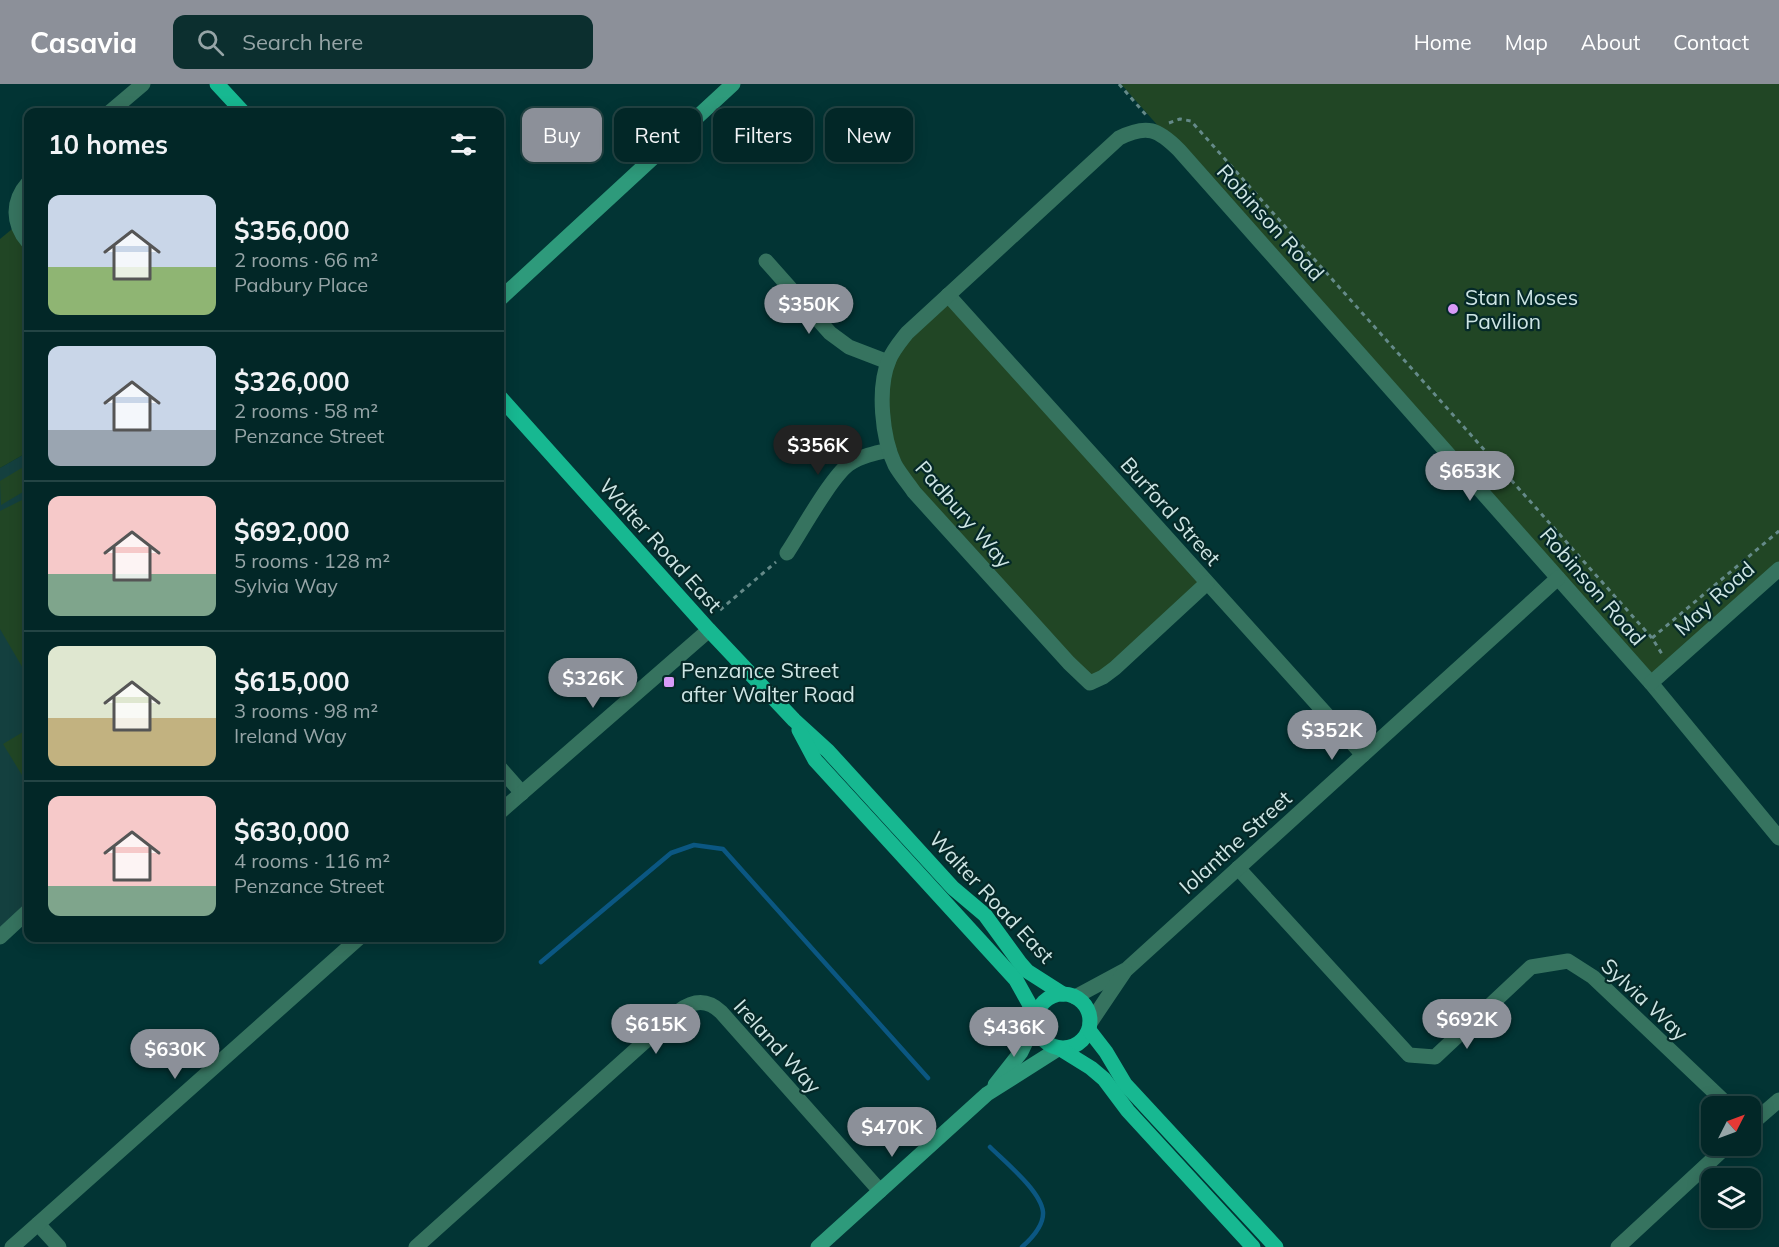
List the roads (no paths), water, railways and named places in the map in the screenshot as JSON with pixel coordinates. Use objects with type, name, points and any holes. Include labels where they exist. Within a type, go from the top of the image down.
[{"type":"main road","points":[[217,84],[239,108]]},
{"type":"main road","name":"Walter Road East","points":[[504,400],[709,630],[794,720],[828,751],[953,888],[985,915],[1027,971],[1069,996]]},
{"type":"main road","name":"Walter Road East","points":[[794,720],[815,760],[1016,980],[1036,1019]]},
{"type":"main road","points":[[1253,1247],[1128,1112],[1104,1079],[1042,1039],[1036,1019],[1039,1006],[1046,999],[1054,994],[1082,1001],[1086,1007],[1090,1026],[1125,1084],[1276,1247]]},
{"type":"main road","points":[[1060,1049],[1082,1041],[1090,1026]]},
{"type":"street","points":[[115,108],[143,84]]},
{"type":"street","points":[[504,295],[733,84]]},
{"type":"street","name":"Padbury Way","points":[[1179,150],[1164,135],[1156,131],[1137,131],[1119,138],[907,333],[896,346],[888,362],[882,398],[883,417],[889,450],[896,466],[914,492],[1069,663],[1090,683],[1115,668],[1207,583]]},
{"type":"street","name":"Robinson Road","points":[[1179,150],[1651,683],[1779,838]]},
{"type":"street","points":[[24,189],[17,199],[15,211],[17,225],[24,236]]},
{"type":"street","points":[[766,261],[830,333],[849,348],[888,362]]},
{"type":"street","name":"Burford Street","points":[[948,296],[1363,755]]},
{"type":"street","points":[[787,553],[836,479],[848,465],[866,456],[889,450]]},
{"type":"street","name":"May Road","points":[[1651,683],[1779,569]]},
{"type":"street","name":"Iolanthe Street","points":[[1090,1026],[1127,969],[1558,578]]},
{"type":"street","points":[[504,809],[709,630]]},
{"type":"street","points":[[504,773],[522,793]]},
{"type":"street","name":"Sylvia Way","points":[[1238,868],[1409,1055],[1436,1057],[1531,967],[1568,961],[1593,977],[1718,1096]]},
{"type":"street","points":[[0,937],[24,915]]},
{"type":"street","points":[[12,1247],[355,942]]},
{"type":"street","name":"Iolanthe Street","points":[[1069,996],[1127,969]]},
{"type":"street","name":"Ireland Way","points":[[416,1247],[679,1011],[698,1002],[707,1002],[721,1012],[880,1191]]},
{"type":"street","points":[[818,1247],[987,1094],[1021,1052],[1036,1019]]},
{"type":"street","points":[[987,1094],[1060,1049]]},
{"type":"street","points":[[1761,1116],[1779,1100]]},
{"type":"street","points":[[1618,1247],[1716,1156]]},
{"type":"street","points":[[38,1224],[59,1247]]},
{"type":"waterway","points":[[541,962],[671,853],[694,845],[723,849],[928,1078]]},
{"type":"waterway","points":[[990,1147],[1021,1177],[1041,1204],[1043,1217],[1039,1227],[1022,1247]]},
{"type":"place","name":"Stan Moses Pavilion","points":[[1453,309]]},
{"type":"place","name":"Penzance Street after Walter Road","points":[[669,682]]}]
